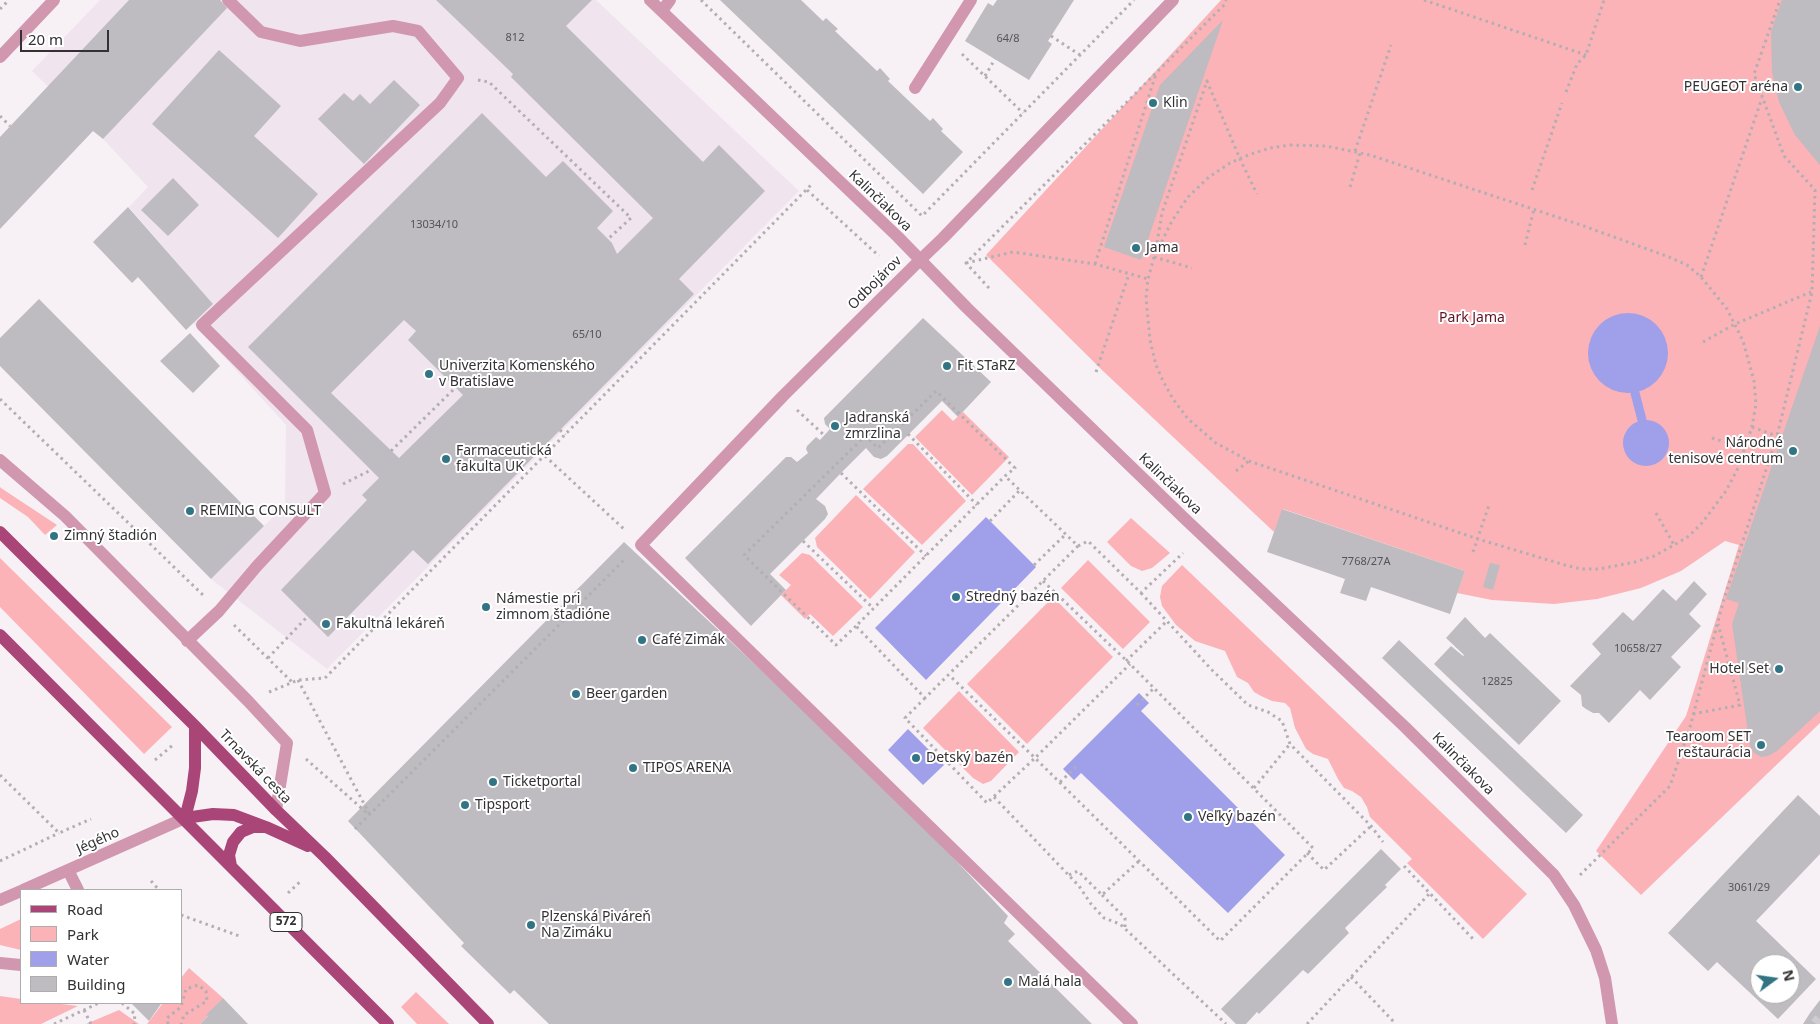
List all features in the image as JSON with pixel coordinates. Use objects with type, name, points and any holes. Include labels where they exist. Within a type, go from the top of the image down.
[{"type":"main road","name":"Trnavská cesta","points":[[0,532],[195,726],[488,1024]]},
{"type":"main road","name":"572","points":[[0,634],[388,1024]]},
{"type":"main road","points":[[195,726],[193,784],[185,818],[213,814],[234,815],[266,827],[318,851]]},
{"type":"main road","points":[[231,866],[229,855],[233,842],[241,832],[253,827],[266,827]]},
{"type":"street","points":[[0,57],[54,0]]},
{"type":"street","points":[[187,641],[219,610],[325,493],[307,430],[202,324],[440,103],[458,78],[418,31],[393,26],[300,41],[261,32],[228,0]]},
{"type":"street","name":"Kalinčiakova","points":[[650,0],[898,237],[919,261],[1176,511],[1405,727],[1554,875],[1574,905],[1596,950],[1605,978],[1612,1024]]},
{"type":"street","points":[[662,11],[670,0]]},
{"type":"street","points":[[915,88],[971,0]]},
{"type":"street","name":"Odbojárov","points":[[641,545],[783,396],[943,238],[1174,0]]},
{"type":"street","points":[[0,460],[65,516],[287,743],[276,810]]},
{"type":"street","points":[[641,545],[1132,1024]]},
{"type":"street","name":"Jégého","points":[[26,889],[185,818]]},
{"type":"street","points":[[68,870],[78,889]]},
{"type":"street","name":"Jégého","points":[[0,900],[20,892]]},
{"type":"street","points":[[0,963],[20,965]]},
{"type":"path","points":[[0,9],[9,0]]},
{"type":"path","points":[[966,264],[1224,5],[1226,0]]},
{"type":"path","points":[[1424,0],[1586,56]]},
{"type":"path","points":[[1566,92],[1577,64],[1586,56],[1604,0]]},
{"type":"path","points":[[1564,889],[1584,873],[1670,786],[1693,714],[1724,599],[1777,436],[1812,292],[1815,190],[1784,156],[1754,74],[1780,0]]},
{"type":"path","points":[[1051,36],[1080,55]]},
{"type":"path","points":[[1355,151],[1391,45]]},
{"type":"path","points":[[959,52],[1023,113]]},
{"type":"path","points":[[985,76],[995,59]]},
{"type":"path","points":[[1095,264],[1156,73]]},
{"type":"path","points":[[458,78],[489,82],[631,218],[608,239]]},
{"type":"path","points":[[1154,257],[1172,221],[1188,197],[1209,177],[1230,163],[1240,159],[1270,148],[1326,146],[1360,152],[1534,209],[1669,257],[1687,265],[1701,277],[1727,309],[1743,341],[1754,381],[1756,404],[1752,428],[1738,470],[1726,491],[1713,510],[1689,536],[1654,556],[1599,569],[1565,566],[1478,539],[1249,461],[1216,443],[1188,419],[1173,399],[1156,365],[1150,340],[1146,298],[1148,279],[1162,214],[1207,81],[1240,159],[1257,194]]},
{"type":"path","points":[[1701,277],[1762,98]]},
{"type":"path","points":[[1532,190],[1562,103]]},
{"type":"path","points":[[0,116],[10,126]]},
{"type":"path","points":[[1350,187],[1360,152]]},
{"type":"path","points":[[248,701],[298,680],[325,678],[826,170]]},
{"type":"path","points":[[806,190],[879,256]]},
{"type":"path","points":[[1525,245],[1534,209]]},
{"type":"path","points":[[966,264],[1013,252],[1095,264],[1148,279]]},
{"type":"path","points":[[1154,257],[1192,268]]},
{"type":"path","points":[[966,264],[989,288]]},
{"type":"path","points":[[1096,372],[1129,274]]},
{"type":"path","points":[[1702,342],[1735,324],[1812,292]]},
{"type":"path","points":[[391,451],[456,388]]},
{"type":"path","points":[[936,391],[1015,468],[1005,476],[836,645],[744,555],[865,436],[878,448],[936,391]]},
{"type":"path","points":[[783,396],[824,435]]},
{"type":"path","points":[[0,399],[292,682]]},
{"type":"path","points":[[1752,428],[1777,436]]},
{"type":"path","points":[[560,430],[565,435]]},
{"type":"path","points":[[908,434],[977,505]]},
{"type":"path","points":[[1712,438],[1745,448]]},
{"type":"path","points":[[545,456],[641,545]]},
{"type":"path","points":[[1236,471],[1249,461]]},
{"type":"path","points":[[325,493],[372,470]]},
{"type":"path","points":[[841,473],[926,556]]},
{"type":"path","points":[[1005,476],[1078,546]]},
{"type":"path","points":[[990,520],[1020,490]]},
{"type":"path","points":[[1473,552],[1489,505]]},
{"type":"path","points":[[1656,513],[1674,545]]},
{"type":"path","points":[[1034,565],[1066,534]]},
{"type":"path","points":[[803,541],[873,608]]},
{"type":"path","points":[[1167,621],[1035,758],[988,803],[905,718],[1078,546],[1088,541],[1167,621],[1212,670],[1248,705],[1268,712],[1282,721],[1290,744],[1370,826],[1383,842]]},
{"type":"path","points":[[1141,594],[1183,552]]},
{"type":"path","points":[[355,829],[627,558]]},
{"type":"path","points":[[949,675],[1220,941],[1313,848],[1128,662],[1043,581]]},
{"type":"path","points":[[268,658],[308,617]]},
{"type":"path","points":[[1693,714],[1740,705],[1718,623]]},
{"type":"path","points":[[856,626],[925,698]]},
{"type":"path","points":[[298,680],[370,815]]},
{"type":"path","points":[[1137,705],[1154,688]]},
{"type":"path","points":[[152,762],[175,743]]},
{"type":"path","points":[[287,743],[370,815]]},
{"type":"path","points":[[1254,788],[1290,744]]},
{"type":"path","points":[[1060,782],[1076,767]]},
{"type":"path","points":[[0,774],[59,833]]},
{"type":"path","points":[[994,797],[1080,886],[1091,904],[1104,918],[1120,924],[1226,1024]]},
{"type":"path","points":[[0,861],[91,819]]},
{"type":"path","points":[[1307,853],[1324,870],[1370,826]]},
{"type":"path","points":[[1102,895],[1139,861]]},
{"type":"path","points":[[1404,866],[1474,940]]},
{"type":"path","points":[[1069,875],[1078,871],[1125,918],[1125,930]]},
{"type":"path","points":[[285,896],[302,880]]},
{"type":"path","points":[[151,882],[157,889]]},
{"type":"path","points":[[1308,1024],[1430,893]]},
{"type":"path","points":[[182,915],[242,937]]},
{"type":"path","points":[[1351,977],[1394,1022]]},
{"type":"path","points":[[181,1024],[184,1015],[207,1001],[206,991],[198,985],[186,989],[182,1003]]},
{"type":"path","points":[[54,1024],[97,1004]]},
{"type":"path","points":[[123,1004],[135,1014],[134,1024]]},
{"type":"path","points":[[168,1024],[168,1018],[181,1007],[182,1004]]},
{"type":"path","points":[[84,1010],[91,1024]]},
{"type":"shaded area","name":"Univerzita Komenského v Bratislave","points":[[100,0],[596,0],[799,191],[327,669],[211,579],[285,505],[286,425],[193,323],[213,304],[129,207],[148,187],[103,139],[32,71]]},
{"type":"green space","name":"Park Jama","points":[[1221,0],[1820,0],[1820,723],[1641,895],[1596,851],[1686,716],[1739,545],[1725,541],[1681,571],[1641,588],[1597,599],[1554,604],[1492,600],[1457,593],[1465,571],[1283,509],[1274,532],[1103,371],[986,255]]},
{"type":"green space","points":[[942,410],[953,421],[963,412],[1009,457],[972,495],[915,437]]},
{"type":"green space","points":[[908,444],[913,444],[966,501],[922,545],[863,489]]},
{"type":"green space","points":[[0,487],[57,525],[45,535],[28,517],[0,498]]},
{"type":"green space","points":[[856,495],[915,552],[870,599],[817,547],[815,538]]},
{"type":"green space","points":[[1131,518],[1170,553],[1152,568],[1142,571],[1131,566],[1107,542]]},
{"type":"green space","points":[[802,553],[810,555],[863,607],[833,636],[810,614],[805,619],[781,595],[791,585],[779,575]]},
{"type":"green space","points":[[0,558],[172,727],[144,754],[0,607]]},
{"type":"green space","points":[[1088,560],[1150,622],[1123,649],[1061,588]]},
{"type":"green space","points":[[1182,565],[1527,894],[1483,939],[1407,863],[1412,859],[1370,817],[1361,797],[1344,788],[1328,759],[1313,754],[1306,749],[1295,728],[1290,708],[1285,703],[1272,701],[1254,692],[1248,683],[1237,677],[1225,651],[1195,641],[1176,625],[1162,606],[1160,597],[1162,586]]},
{"type":"green space","points":[[1053,597],[1113,657],[1027,744],[967,684]]},
{"type":"green space","points":[[959,691],[1019,752],[991,781],[983,784],[973,778],[923,728]]},
{"type":"green space","points":[[20,919],[20,950],[0,945],[0,929]]},
{"type":"green space","points":[[189,968],[223,998],[200,1024],[147,1024],[162,1004],[182,1004],[182,977]]},
{"type":"green space","points":[[416,992],[449,1024],[417,1024],[401,1007]]},
{"type":"green space","points":[[0,996],[20,999],[20,1004],[78,1006],[41,1024],[0,1024]]},
{"type":"green space","points":[[119,1010],[139,1024],[86,1024]]},
{"type":"water","points":[[1628,313],[1643,316],[1656,325],[1665,338],[1668,353],[1665,368],[1656,381],[1643,390],[1628,393],[1613,390],[1600,381],[1591,368],[1588,353],[1591,338],[1600,325],[1613,316]]},
{"type":"water","points":[[1641,420],[1651,420],[1665,430],[1669,443],[1665,456],[1659,462],[1651,466],[1641,466],[1627,456],[1623,448],[1623,438],[1633,424]]},
{"type":"water","name":"Stredný bazén","points":[[986,517],[1036,567],[926,680],[875,628]]},
{"type":"water","name":"Veľký bazén","points":[[1139,693],[1149,703],[1141,711],[1285,855],[1228,913],[1081,773],[1074,780],[1063,769]]},
{"type":"water","name":"Detský bazén","points":[[908,729],[944,765],[923,785],[888,750]]},
{"type":"building","points":[[129,0],[220,0],[227,8],[103,139],[93,131],[0,229],[0,137]]},
{"type":"building","points":[[436,0],[592,0],[566,26],[703,162],[719,145],[765,191],[679,279],[694,294],[428,564],[413,550],[328,637],[281,590],[367,500],[362,495],[379,478],[248,347],[482,113],[546,177],[563,161],[613,211],[597,228],[612,243],[617,254],[653,218],[511,77],[513,74]],"holes":[[[404,320],[416,331],[408,340],[463,395],[399,458],[331,393]]]},
{"type":"building","points":[[720,0],[801,0],[823,21],[826,18],[838,29],[835,31],[877,71],[880,68],[890,79],[888,81],[930,121],[933,118],[943,129],[941,131],[963,152],[923,194]]},
{"type":"building","points":[[997,0],[1074,0],[1048,41],[1052,44],[1029,80],[965,41],[988,3],[993,6]]},
{"type":"building","name":"PEUGEOT aréna","points":[[1782,0],[1820,0],[1820,165],[1795,135],[1779,102],[1772,72],[1771,32]]},
{"type":"building","points":[[1223,20],[1141,260],[1104,247],[1160,85]]},
{"type":"building","points":[[219,50],[281,106],[254,136],[318,194],[278,238],[152,124]]},
{"type":"building","points":[[394,80],[420,105],[364,164],[318,119],[344,93],[353,101],[360,94],[370,104]]},
{"type":"building","points":[[173,178],[199,205],[168,236],[141,210]]},
{"type":"building","points":[[128,207],[213,304],[186,330],[138,277],[132,283],[93,242]]},
{"type":"building","points":[[39,299],[264,526],[211,579],[0,366],[0,338]]},
{"type":"building","points":[[923,318],[991,382],[958,417],[942,401],[887,456],[881,459],[874,457],[866,448],[841,473],[816,499],[825,506],[828,514],[825,519],[770,574],[786,590],[751,626],[685,558],[786,457],[791,457],[797,462],[808,453],[807,446],[816,437],[820,440],[830,429],[825,424],[824,418]]},
{"type":"building","points":[[1820,326],[1820,711],[1777,751],[1768,756],[1761,757],[1753,752],[1750,746],[1732,624],[1739,603],[1726,599]]},
{"type":"building","points":[[190,333],[220,366],[193,393],[160,361]]},
{"type":"building","points":[[1282,509],[1465,571],[1450,614],[1371,587],[1366,601],[1340,593],[1345,579],[1267,552]]},
{"type":"building","name":"TIPOS ARENA","points":[[624,542],[917,819],[1008,916],[1004,923],[1015,934],[1008,941],[1092,1024],[549,1024],[514,990],[510,994],[461,946],[464,943],[348,821]]},
{"type":"building","points":[[1490,563],[1500,565],[1493,590],[1483,587]]},
{"type":"building","points":[[1694,581],[1707,594],[1689,614],[1701,626],[1671,657],[1681,667],[1650,700],[1640,690],[1609,723],[1599,713],[1593,713],[1582,706],[1581,695],[1570,686],[1601,654],[1592,644],[1623,612],[1633,621],[1663,589],[1676,601]]},
{"type":"building","points":[[1465,617],[1485,638],[1490,633],[1561,701],[1519,745],[1434,664],[1451,646],[1464,655],[1446,638]]},
{"type":"building","points":[[1399,640],[1583,815],[1566,833],[1382,658]]},
{"type":"building","points":[[1798,795],[1820,816],[1820,854],[1756,921],[1790,954],[1750,954],[1750,993],[1717,962],[1708,971],[1668,933]]},
{"type":"building","points":[[1381,849],[1401,869],[1385,885],[1387,887],[1345,928],[1349,933],[1308,974],[1303,970],[1259,1014],[1257,1012],[1246,1024],[1236,1024],[1221,1009]]},
{"type":"building","points":[[1800,964],[1816,979],[1800,996]]},
{"type":"building","points":[[223,998],[248,1024],[200,1024]]},
{"type":"building","points":[[1820,1000],[1820,1024],[1803,1024],[1810,1013]]},
{"type":"building","points":[[132,1004],[161,1004],[149,1021]]},
{"type":"building","points":[[1762,1004],[1792,1004],[1778,1019]]},
{"type":"waterway","points":[[1635,393],[1642,420]]},
{"type":"tunnel","points":[[1816,1024],[1820,1019]]},
{"type":"place","name":"PEUGEOT aréna","points":[[1798,87]]},
{"type":"place","name":"Klin","points":[[1153,103]]},
{"type":"place","name":"Jama","points":[[1136,248]]},
{"type":"place","name":"Fit STaRZ","points":[[947,366]]},
{"type":"place","name":"Univerzita Komenského v Bratislave","points":[[429,374]]},
{"type":"place","name":"Jadranská zmrzlina","points":[[835,426]]},
{"type":"place","name":"Národné tenisové centrum","points":[[1793,451]]},
{"type":"place","name":"Farmaceutická fakulta UK","points":[[446,459]]},
{"type":"place","name":"REMING CONSULT","points":[[190,511]]},
{"type":"place","name":"Zimný štadión","points":[[54,536]]},
{"type":"place","name":"Stredný bazén","points":[[956,597]]},
{"type":"place","name":"Námestie pri zimnom štadióne","points":[[486,607]]},
{"type":"place","name":"Fakultná lekáreň","points":[[326,624]]},
{"type":"place","name":"Café Zimák","points":[[642,640]]},
{"type":"place","name":"Hotel Set","points":[[1779,669]]},
{"type":"place","name":"Beer garden","points":[[576,694]]},
{"type":"place","name":"Tearoom SET reštaurácia","points":[[1761,745]]},
{"type":"place","name":"Detský bazén","points":[[916,758]]},
{"type":"place","name":"TIPOS ARENA","points":[[633,768]]},
{"type":"place","name":"Ticketportal","points":[[493,782]]},
{"type":"place","name":"Tipsport","points":[[465,805]]},
{"type":"place","name":"Veľký bazén","points":[[1188,817]]},
{"type":"place","name":"Plzenská Piváreň Na Zimáku","points":[[531,925]]},
{"type":"place","name":"Malá hala","points":[[1008,982]]}]
